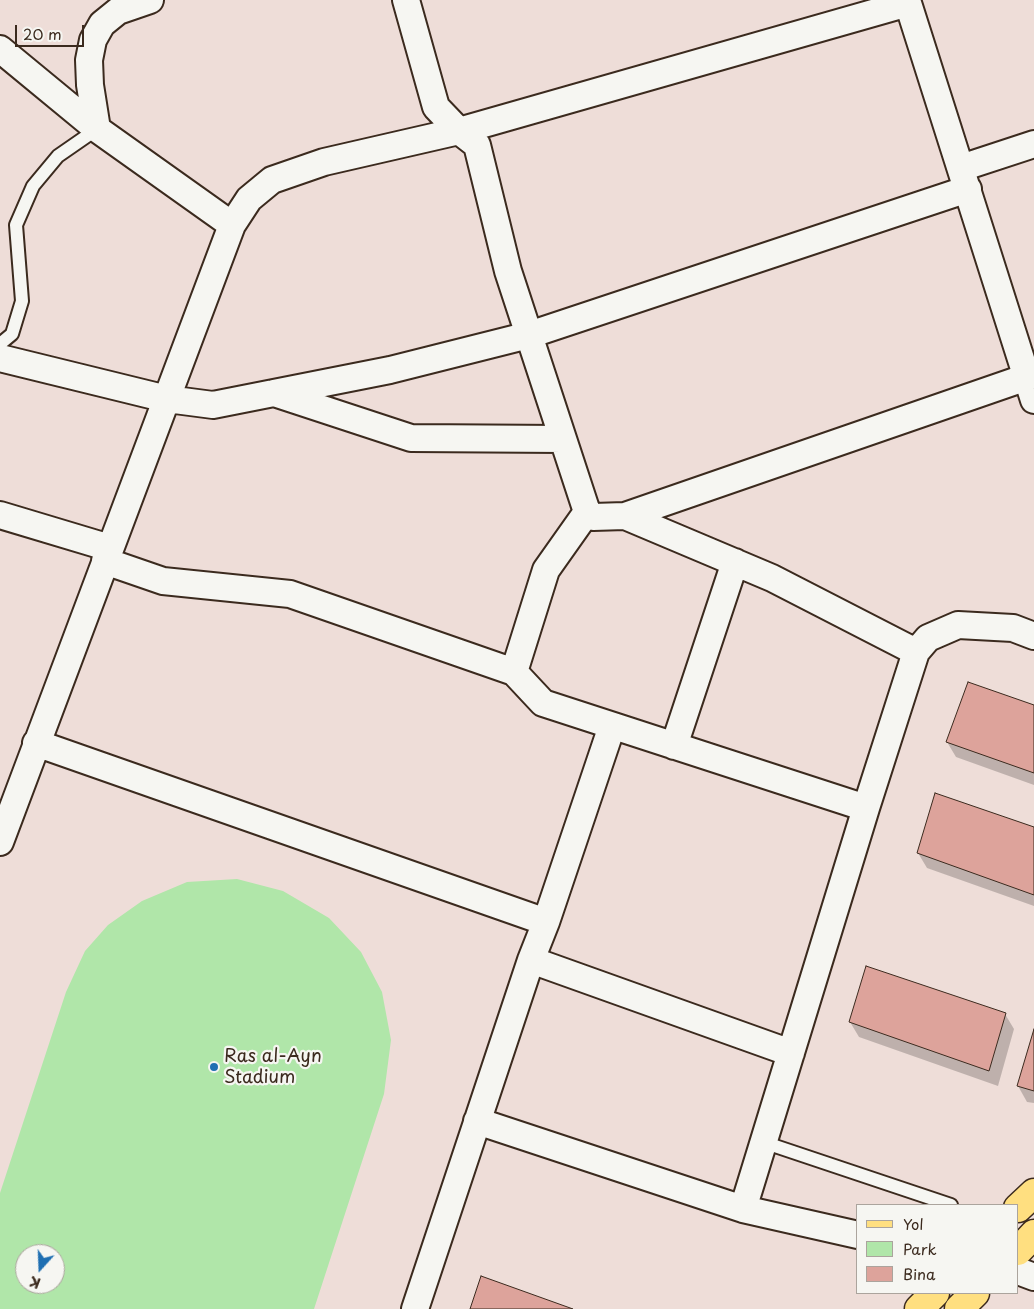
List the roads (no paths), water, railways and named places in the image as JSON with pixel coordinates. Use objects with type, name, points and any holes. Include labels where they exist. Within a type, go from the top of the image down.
[{"type":"main road","points":[[1019,1207],[1034,1193]]},
{"type":"main road","points":[[1019,1250],[1034,1234]]},
{"type":"main road","points":[[919,1309],[934,1294]]},
{"type":"main road","points":[[958,1309],[975,1294]]},
{"type":"street","points":[[97,130],[90,85],[89,60],[93,40],[102,24],[118,10],[150,0]]},
{"type":"street","points":[[0,842],[232,226],[249,199],[272,180],[324,162],[459,131],[908,2],[1030,389],[625,516],[593,517],[587,512],[508,271],[477,145],[459,131],[436,107],[406,0]]},
{"type":"street","points":[[0,49],[97,130],[232,226]]},
{"type":"street","points":[[0,358],[167,399],[213,405],[390,370],[529,335],[964,179],[1034,144]]},
{"type":"street","points":[[274,393],[410,438],[563,439]]},
{"type":"street","points":[[514,672],[546,570],[587,512]]},
{"type":"street","points":[[0,515],[107,555],[163,581],[290,594],[514,672],[543,703],[866,808]]},
{"type":"street","points":[[625,516],[772,578],[916,652]]},
{"type":"street","points":[[674,746],[735,562]]},
{"type":"street","points":[[743,1209],[916,652],[928,638],[958,624],[1013,628],[1034,636]]},
{"type":"street","points":[[415,1309],[531,960],[546,922],[612,726]]},
{"type":"street","points":[[36,743],[546,922]]},
{"type":"street","points":[[531,960],[791,1053]]},
{"type":"street","points":[[477,1121],[743,1209],[856,1235]]},
{"type":"street","points":[[1019,1272],[1034,1278]]},
{"type":"lane","points":[[0,344],[12,334],[22,301],[16,225],[33,186],[58,156],[97,130]]},
{"type":"lane","points":[[763,1142],[948,1204]]},
{"type":"place","name":"Ras al-Ayn Stadium","points":[[214,1067]]}]
